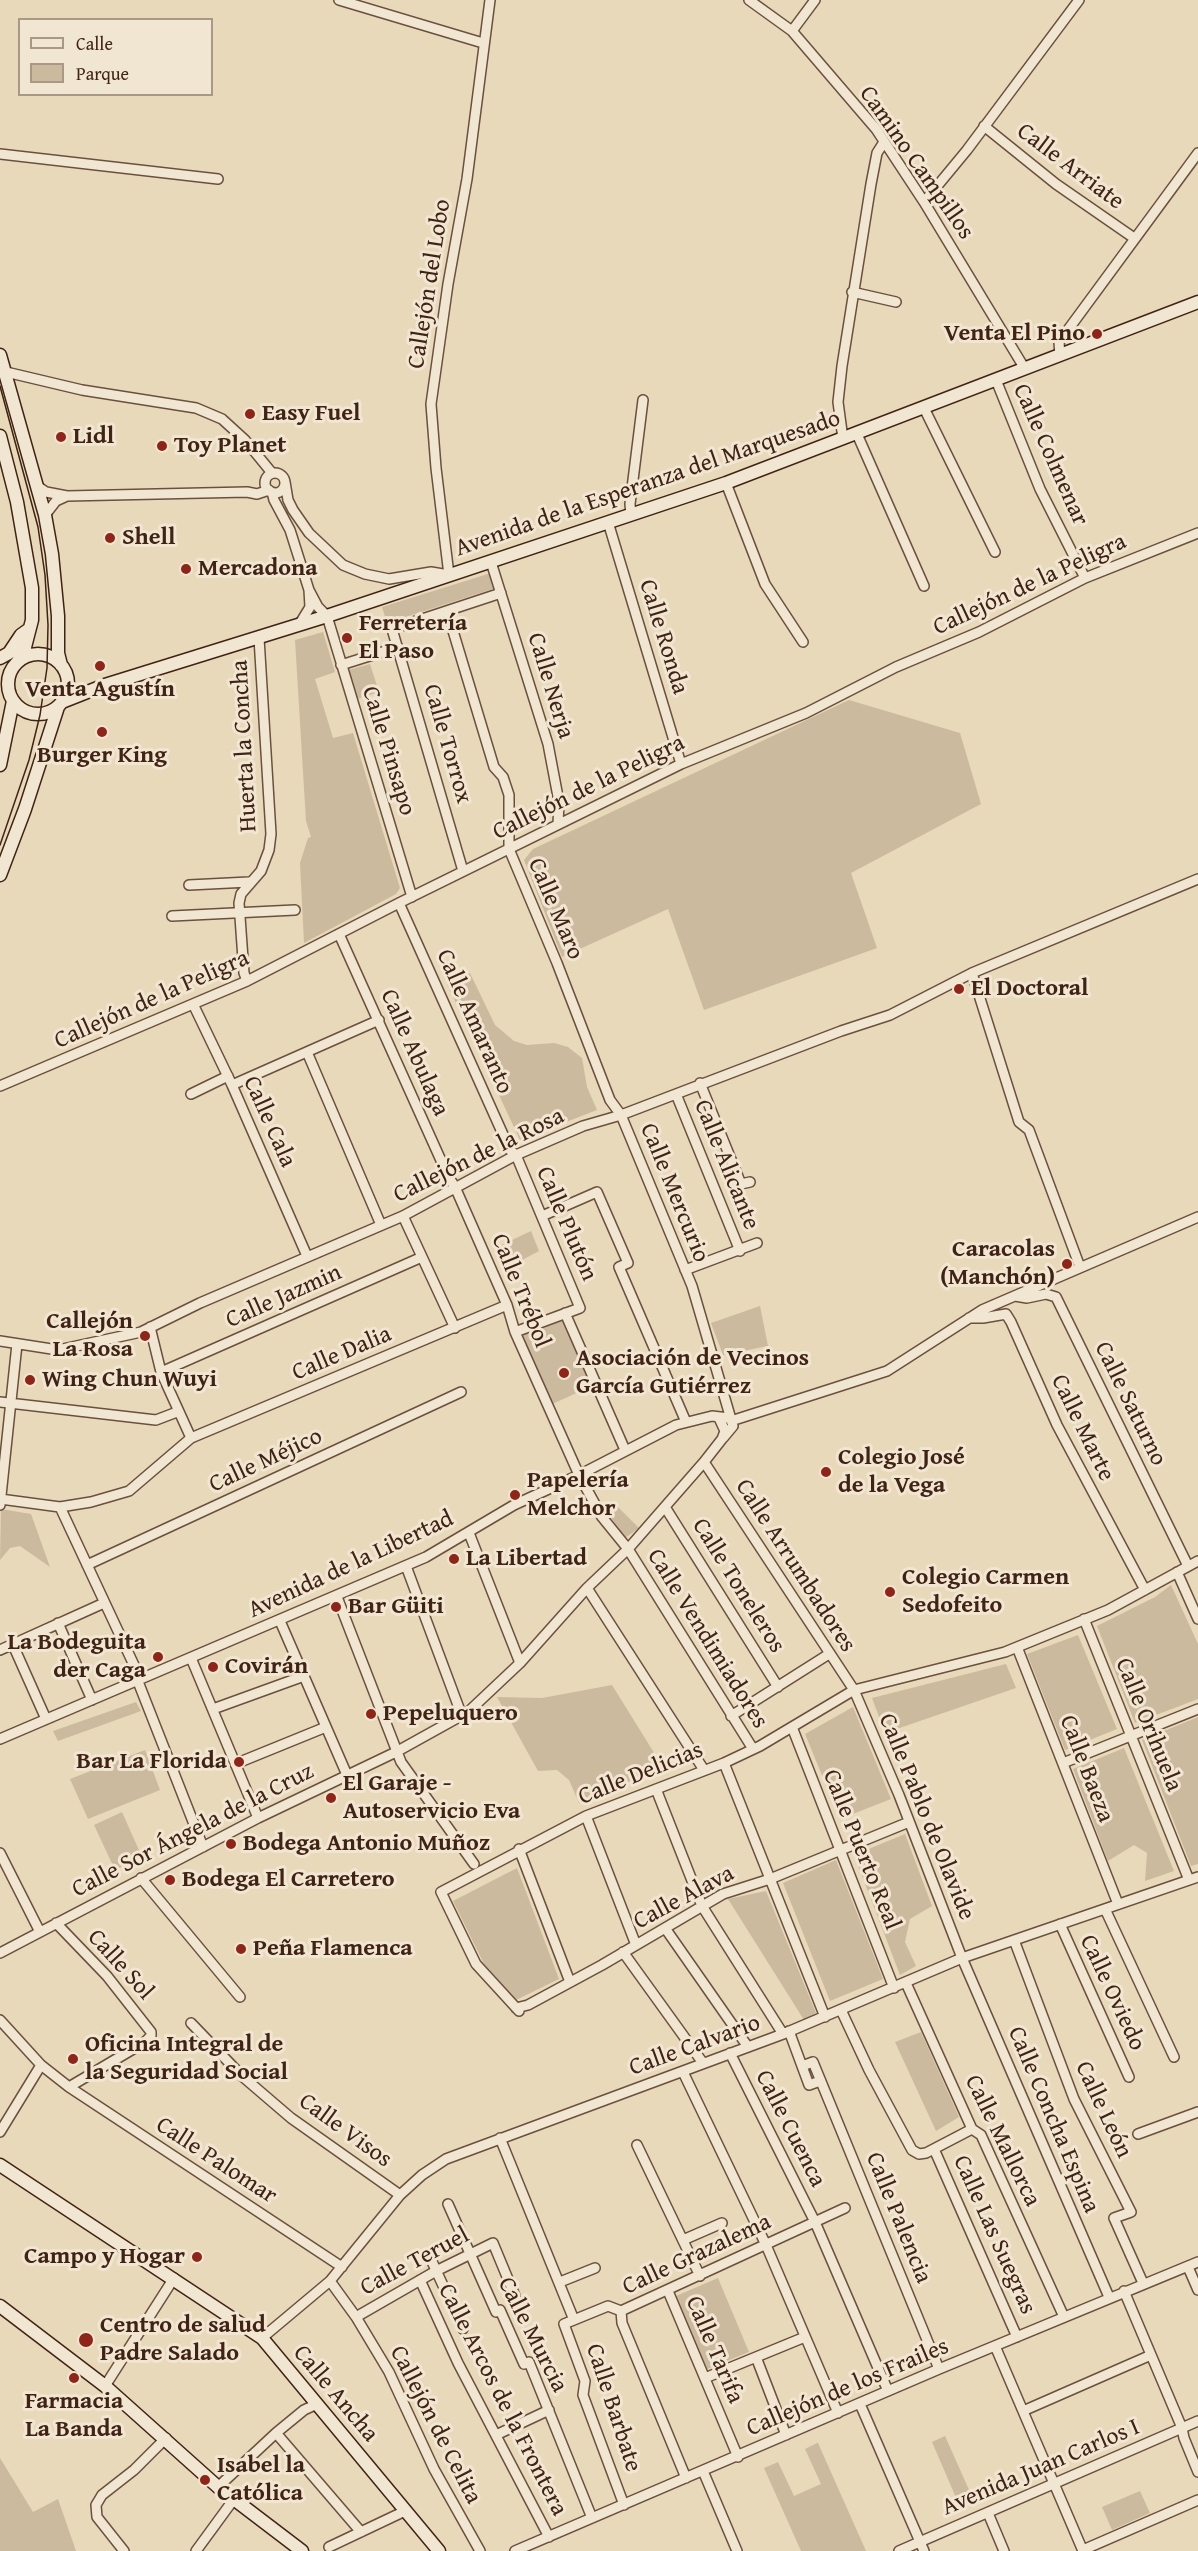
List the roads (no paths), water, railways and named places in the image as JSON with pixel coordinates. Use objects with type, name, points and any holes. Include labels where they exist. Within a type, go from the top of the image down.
[{"type":"street","points":[[339,0],[483,43]]},
{"type":"street","name":"Callejón del Lobo","points":[[449,575],[430,404],[467,179],[490,0]]},
{"type":"street","name":"Camino Campillos","points":[[750,0],[792,31],[884,142],[924,202],[1025,369]]},
{"type":"street","points":[[792,31],[815,0]]},
{"type":"street","points":[[924,202],[1079,0]]},
{"type":"street","name":"Calle Arriate","points":[[984,126],[1056,183],[1134,238]]},
{"type":"street","points":[[843,439],[838,402],[852,292],[871,183],[878,153],[884,142]]},
{"type":"street","points":[[1060,356],[1059,342],[1198,153]]},
{"type":"street","points":[[0,154],[218,179]]},
{"type":"street","points":[[852,292],[896,302]]},
{"type":"street","name":"Avenida de la Esperanza del Marquesado","points":[[60,705],[105,685],[327,616],[726,483],[1198,302]]},
{"type":"street","points":[[0,355],[45,515],[52,554],[58,653],[68,677],[68,690],[60,705],[26,809],[0,875]]},
{"type":"street","points":[[6,372],[82,390],[196,408],[222,419],[245,440],[269,476],[270,491],[290,530],[309,590],[310,607],[308,614],[299,625]]},
{"type":"street","name":"Calle Colmenar","points":[[996,380],[1041,489],[1085,578]]},
{"type":"street","points":[[630,515],[643,400]]},
{"type":"street","points":[[924,408],[995,552]]},
{"type":"street","points":[[857,434],[924,586]]},
{"type":"street","points":[[0,436],[30,567],[33,605],[24,651],[8,677],[0,765]]},
{"type":"street","points":[[247,492],[269,476],[281,475],[285,482],[288,500],[290,530]]},
{"type":"street","points":[[37,486],[46,492],[67,495],[247,492],[257,494],[270,491],[280,492],[285,482]]},
{"type":"street","points":[[726,483],[765,584],[803,642]]},
{"type":"street","points":[[45,515],[56,501],[67,495]]},
{"type":"street","points":[[288,500],[309,533],[343,565],[365,574],[389,579],[431,572],[449,575]]},
{"type":"street","name":"Calle Ronda","points":[[608,522],[681,764]]},
{"type":"street","name":"Callejón de la Peligra","points":[[0,1086],[172,1012],[194,1006],[681,764],[806,713],[896,668],[979,632],[1085,578],[1198,533]]},
{"type":"street","name":"Calle Nerja","points":[[491,562],[548,744],[559,802],[558,824]]},
{"type":"street","name":"Calle Pinsapo","points":[[309,590],[318,607],[327,616],[412,897]]},
{"type":"street","points":[[447,611],[501,593]]},
{"type":"street","name":"Calle Torrox","points":[[447,611],[392,629],[463,871]]},
{"type":"street","name":"Calle Maro","points":[[447,611],[494,767],[503,777],[509,795],[509,849],[557,963],[610,1100],[621,1115]]},
{"type":"street","points":[[0,658],[9,653],[21,635],[29,629]]},
{"type":"street","name":"Huerta la Concha","points":[[249,882],[261,871],[269,850],[271,834],[259,638]]},
{"type":"street","points":[[341,665],[398,647]]},
{"type":"street","points":[[0,670],[16,664],[28,655],[42,654],[62,664]]},
{"type":"street","points":[[68,677],[78,683],[100,682],[105,685]]},
{"type":"street","points":[[8,695],[22,710],[37,715],[60,705]]},
{"type":"street","name":"Callejón de la Rosa","points":[[0,1341],[58,1350],[141,1332],[307,1256],[403,1216],[516,1155],[584,1126],[621,1115],[700,1083],[890,1015],[972,973],[1198,879]]},
{"type":"street","points":[[189,885],[249,882]]},
{"type":"street","points":[[247,981],[244,973],[239,913],[241,894],[249,882]]},
{"type":"street","name":"Calle Amaranto","points":[[399,903],[510,1150],[516,1155]]},
{"type":"street","points":[[172,916],[295,910]]},
{"type":"street","name":"Calle Abulaga","points":[[339,934],[447,1176],[455,1187]]},
{"type":"street","points":[[972,973],[1019,1122],[1029,1130],[1080,1267]]},
{"type":"street","name":"Calle Cala","points":[[194,1006],[230,1081],[307,1256]]},
{"type":"street","points":[[191,1094],[306,1052],[379,1020]]},
{"type":"street","points":[[306,1052],[381,1225]]},
{"type":"street","points":[[700,1083],[741,1184],[750,1182]]},
{"type":"street","name":"Calle Alicante","points":[[676,1094],[740,1251]]},
{"type":"street","name":"Calle Mercurio","points":[[621,1115],[692,1286],[731,1420]]},
{"type":"street","name":"Calle Plutón","points":[[516,1155],[580,1308],[565,1313],[625,1450]]},
{"type":"street","name":"Calle Trébol","points":[[455,1187],[507,1305],[515,1332],[579,1475],[602,1517],[628,1549]]},
{"type":"street","points":[[542,1216],[597,1192],[628,1263],[619,1267],[686,1422]]},
{"type":"street","points":[[403,1216],[455,1328]]},
{"type":"street","points":[[716,1417],[731,1420],[887,1371],[969,1318],[1080,1267],[1170,1231],[1198,1217]]},
{"type":"street","points":[[685,1270],[757,1243]]},
{"type":"street","name":"Calle Jazmin","points":[[161,1372],[422,1257]]},
{"type":"street","name":"Calle Saturno","points":[[1015,1296],[1026,1298],[1046,1294],[1056,1297],[1101,1391],[1117,1417],[1188,1566]]},
{"type":"street","name":"Calle Dalia","points":[[0,1501],[60,1507],[91,1502],[129,1491],[191,1438],[507,1305]]},
{"type":"street","points":[[515,1332],[565,1313]]},
{"type":"street","name":"Calle Marte","points":[[969,1318],[1006,1314],[1077,1462],[1145,1590]]},
{"type":"street","points":[[150,1327],[161,1372],[177,1412],[191,1438]]},
{"type":"street","points":[[0,1501],[17,1344]]},
{"type":"street","name":"Calle Méjico","points":[[87,1565],[461,1392]]},
{"type":"street","points":[[0,1402],[156,1420],[177,1412]]},
{"type":"street","points":[[716,1417],[725,1431],[722,1439]]},
{"type":"street","name":"Avenida de la Libertad","points":[[0,1738],[406,1566],[469,1533],[514,1505],[579,1475],[625,1450],[686,1422],[716,1417]]},
{"type":"street","name":"Calle Sor Ángela de la Cruz","points":[[0,1953],[203,1846],[396,1752],[462,1716],[519,1663],[587,1587],[628,1549],[733,1426],[731,1420]]},
{"type":"street","name":"Calle Arrumbadores","points":[[704,1461],[854,1690]]},
{"type":"street","points":[[60,1507],[138,1679],[203,1846]]},
{"type":"street","name":"Calle Toneleros","points":[[665,1507],[778,1687]]},
{"type":"street","points":[[469,1533],[519,1663]]},
{"type":"street","name":"Calle Vendimiadores","points":[[628,1549],[753,1749]]},
{"type":"street","name":"Calle Delicias","points":[[517,2009],[476,1964],[441,1892],[519,1849],[586,1816],[724,1763],[753,1749],[854,1690],[1017,1647],[1084,1619],[1145,1590],[1198,1561]]},
{"type":"street","points":[[406,1566],[462,1716]]},
{"type":"street","points":[[1177,1572],[1198,1619]]},
{"type":"street","points":[[587,1587],[704,1770]]},
{"type":"street","points":[[337,1596],[396,1752],[407,1772],[474,1864]]},
{"type":"street","points":[[0,1650],[104,1603]]},
{"type":"street","name":"Calle Orihuela","points":[[1084,1619],[1194,1878]]},
{"type":"street","points":[[280,1621],[347,1775]]},
{"type":"street","points":[[58,1623],[92,1700]]},
{"type":"street","points":[[13,1645],[46,1719]]},
{"type":"street","name":"Calle Baeza","points":[[1017,1647],[1118,1904]]},
{"type":"street","points":[[731,1716],[829,1654]]},
{"type":"street","points":[[191,1659],[258,1818]]},
{"type":"street","points":[[213,1709],[304,1676]]},
{"type":"street","name":"Calle Pablo de Olavide","points":[[854,1690],[962,1958]]},
{"type":"street","points":[[1063,1763],[1198,1709]]},
{"type":"street","points":[[236,1764],[326,1727]]},
{"type":"street","name":"Calle Puerto Real","points":[[792,1727],[894,1988]]},
{"type":"street","points":[[724,1763],[825,2017]]},
{"type":"street","name":"Calle Palencia","points":[[656,1789],[702,1906],[786,2032],[802,2066],[813,2062],[939,2369]]},
{"type":"street","points":[[586,1816],[636,1945]]},
{"type":"street","name":"Calle Alava","points":[[517,2009],[570,1982],[723,1894],[770,1878],[909,1822]]},
{"type":"street","points":[[519,1849],[570,1982]]},
{"type":"street","points":[[0,1853],[40,1932]]},
{"type":"street","points":[[141,1878],[240,1997]]},
{"type":"street","name":"Calle Calvario","points":[[262,2338],[330,2281],[400,2195],[422,2175],[446,2159],[748,2047],[825,2017],[962,1958],[1194,1878]]},
{"type":"street","points":[[1105,1909],[1174,2057]]},
{"type":"street","name":"Calle Sol","points":[[56,1923],[127,2000],[147,2025],[151,2036],[145,2042],[69,2087]]},
{"type":"street","name":"Calle Oviedo","points":[[1060,1924],[1129,2077]]},
{"type":"street","points":[[665,1928],[748,2047]]},
{"type":"street","name":"Calle León","points":[[1014,1940],[1074,2098],[1131,2212],[1114,2218],[1143,2283]]},
{"type":"street","points":[[623,1952],[703,2063]]},
{"type":"street","name":"Calle Concha Espina","points":[[962,1958],[1109,2297]]},
{"type":"street","name":"Calle Mallorca","points":[[906,1983],[972,2129],[981,2135],[1064,2317]]},
{"type":"street","points":[[841,2010],[869,2070],[912,2150],[923,2154],[972,2129]]},
{"type":"street","name":"Calle Palomar","points":[[0,2020],[41,2065],[69,2087],[342,2267]]},
{"type":"street","name":"Calle Visos","points":[[191,2023],[242,2076],[291,2118],[400,2195]]},
{"type":"street","name":"Calle Cuenca","points":[[730,2054],[815,2222],[888,2391]]},
{"type":"street","points":[[0,2132],[41,2065]]},
{"type":"street","points":[[682,2072],[766,2245],[838,2413]]},
{"type":"street","points":[[1138,2134],[1198,2112]]},
{"type":"street","points":[[500,2138],[574,2320]]},
{"type":"street","points":[[637,2145],[700,2276]]},
{"type":"street","name":"Calle Las Suegras","points":[[934,2149],[1017,2337]]},
{"type":"street","name":"Calle Ancha","points":[[0,2165],[262,2338],[439,2551]]},
{"type":"street","name":"Calle Murcia","points":[[448,2204],[496,2312],[500,2310],[524,2364],[530,2362],[592,2518]]},
{"type":"street","name":"Calle Grazalema","points":[[564,2324],[609,2306],[621,2311],[845,2208]]},
{"type":"street","points":[[683,2241],[722,2223]]},
{"type":"street","name":"Calle Teruel","points":[[356,2317],[436,2271],[493,2243],[515,2296]]},
{"type":"street","points":[[429,2254],[463,2329]]},
{"type":"street","name":"Callejón de los Frailes","points":[[515,2551],[1109,2297],[1198,2262]]},
{"type":"street","points":[[1188,2266],[1198,2290]]},
{"type":"street","points":[[560,2282],[595,2268]]},
{"type":"street","points":[[105,2386],[174,2278]]},
{"type":"street","name":"Calle Arcos de la Frontera","points":[[420,2280],[458,2363],[549,2537]]},
{"type":"street","name":"Callejón de Celita","points":[[330,2281],[356,2317],[388,2372],[434,2469],[480,2551]]},
{"type":"street","name":"Calle Tarifa","points":[[668,2291],[738,2457]]},
{"type":"street","points":[[1124,2291],[1182,2428],[1198,2472]]},
{"type":"street","points":[[0,2306],[105,2386],[166,2438],[218,2487],[302,2551]]},
{"type":"street","points":[[621,2311],[622,2323],[686,2478]]},
{"type":"street","name":"Calle Barbate","points":[[564,2324],[585,2381],[583,2395],[624,2505]]},
{"type":"street","points":[[705,2378],[805,2337]]},
{"type":"street","points":[[995,2346],[1083,2551],[1198,2500]]},
{"type":"street","points":[[1023,2411],[1151,2355]]},
{"type":"street","points":[[756,2357],[786,2435]]},
{"type":"street","points":[[218,2487],[276,2433],[304,2410],[316,2404]]},
{"type":"street","points":[[860,2404],[924,2551]]},
{"type":"street","points":[[496,2435],[549,2410]]},
{"type":"street","name":"Avenida Juan Carlos I","points":[[898,2551],[1198,2421]]},
{"type":"street","points":[[276,2433],[361,2532]]},
{"type":"street","points":[[124,2551],[97,2517],[96,2505],[102,2495],[134,2470],[166,2438]]},
{"type":"street","points":[[704,2471],[737,2551]]},
{"type":"street","points":[[196,2551],[234,2499]]},
{"type":"street","points":[[329,2547],[405,2511]]},
{"type":"street","points":[[988,2513],[1004,2551]]},
{"type":"tram line","points":[[0,386],[38,527],[45,575],[48,625],[47,668],[40,715],[29,760],[0,845]]},
{"type":"place","name":"Venta El Pino","points":[[1097,334]]},
{"type":"place","name":"Easy Fuel","points":[[250,414]]},
{"type":"place","name":"Lidl","points":[[61,437]]},
{"type":"place","name":"Toy Planet","points":[[162,446]]},
{"type":"place","name":"Shell","points":[[110,538]]},
{"type":"place","name":"Mercadona","points":[[186,569]]},
{"type":"place","name":"Ferretería El Paso","points":[[347,638]]},
{"type":"place","name":"Venta Agustín","points":[[100,666]]},
{"type":"place","name":"Burger King","points":[[102,732]]},
{"type":"place","name":"El Doctoral","points":[[959,989]]},
{"type":"place","name":"Caracolas (Manchón)","points":[[1067,1264]]},
{"type":"place","name":"Callejón La Rosa","points":[[145,1336]]},
{"type":"place","name":"Asociación de Vecinos García Gutiérrez","points":[[564,1373]]},
{"type":"place","name":"Wing Chun Wuyi","points":[[30,1380]]},
{"type":"place","name":"Colegio José de la Vega","points":[[826,1472]]},
{"type":"place","name":"Papelería Melchor","points":[[515,1495]]},
{"type":"place","name":"La Libertad","points":[[454,1559]]},
{"type":"place","name":"Colegio Carmen Sedofeito","points":[[890,1592]]},
{"type":"place","name":"Bar Güiti","points":[[336,1607]]},
{"type":"place","name":"La Bodeguita der Caga","points":[[158,1657]]},
{"type":"place","name":"Covirán","points":[[213,1667]]},
{"type":"place","name":"Pepeluquero","points":[[371,1714]]},
{"type":"place","name":"Bar La Florida","points":[[239,1762]]},
{"type":"place","name":"El Garaje - Autoservicio Eva","points":[[331,1798]]},
{"type":"place","name":"Bodega Antonio Muñoz","points":[[231,1844]]},
{"type":"place","name":"Bodega El Carretero","points":[[170,1880]]},
{"type":"place","name":"Peña Flamenca","points":[[241,1949]]},
{"type":"place","name":"Oficina Integral de la Seguridad Social","points":[[73,2059]]},
{"type":"place","name":"Campo y Hogar","points":[[197,2257]]},
{"type":"place","name":"Centro de salud Padre Salado","points":[[86,2340]]},
{"type":"place","name":"Farmacia La Banda","points":[[74,2378]]},
{"type":"place","name":"Isabel la Católica","points":[[205,2480]]}]
